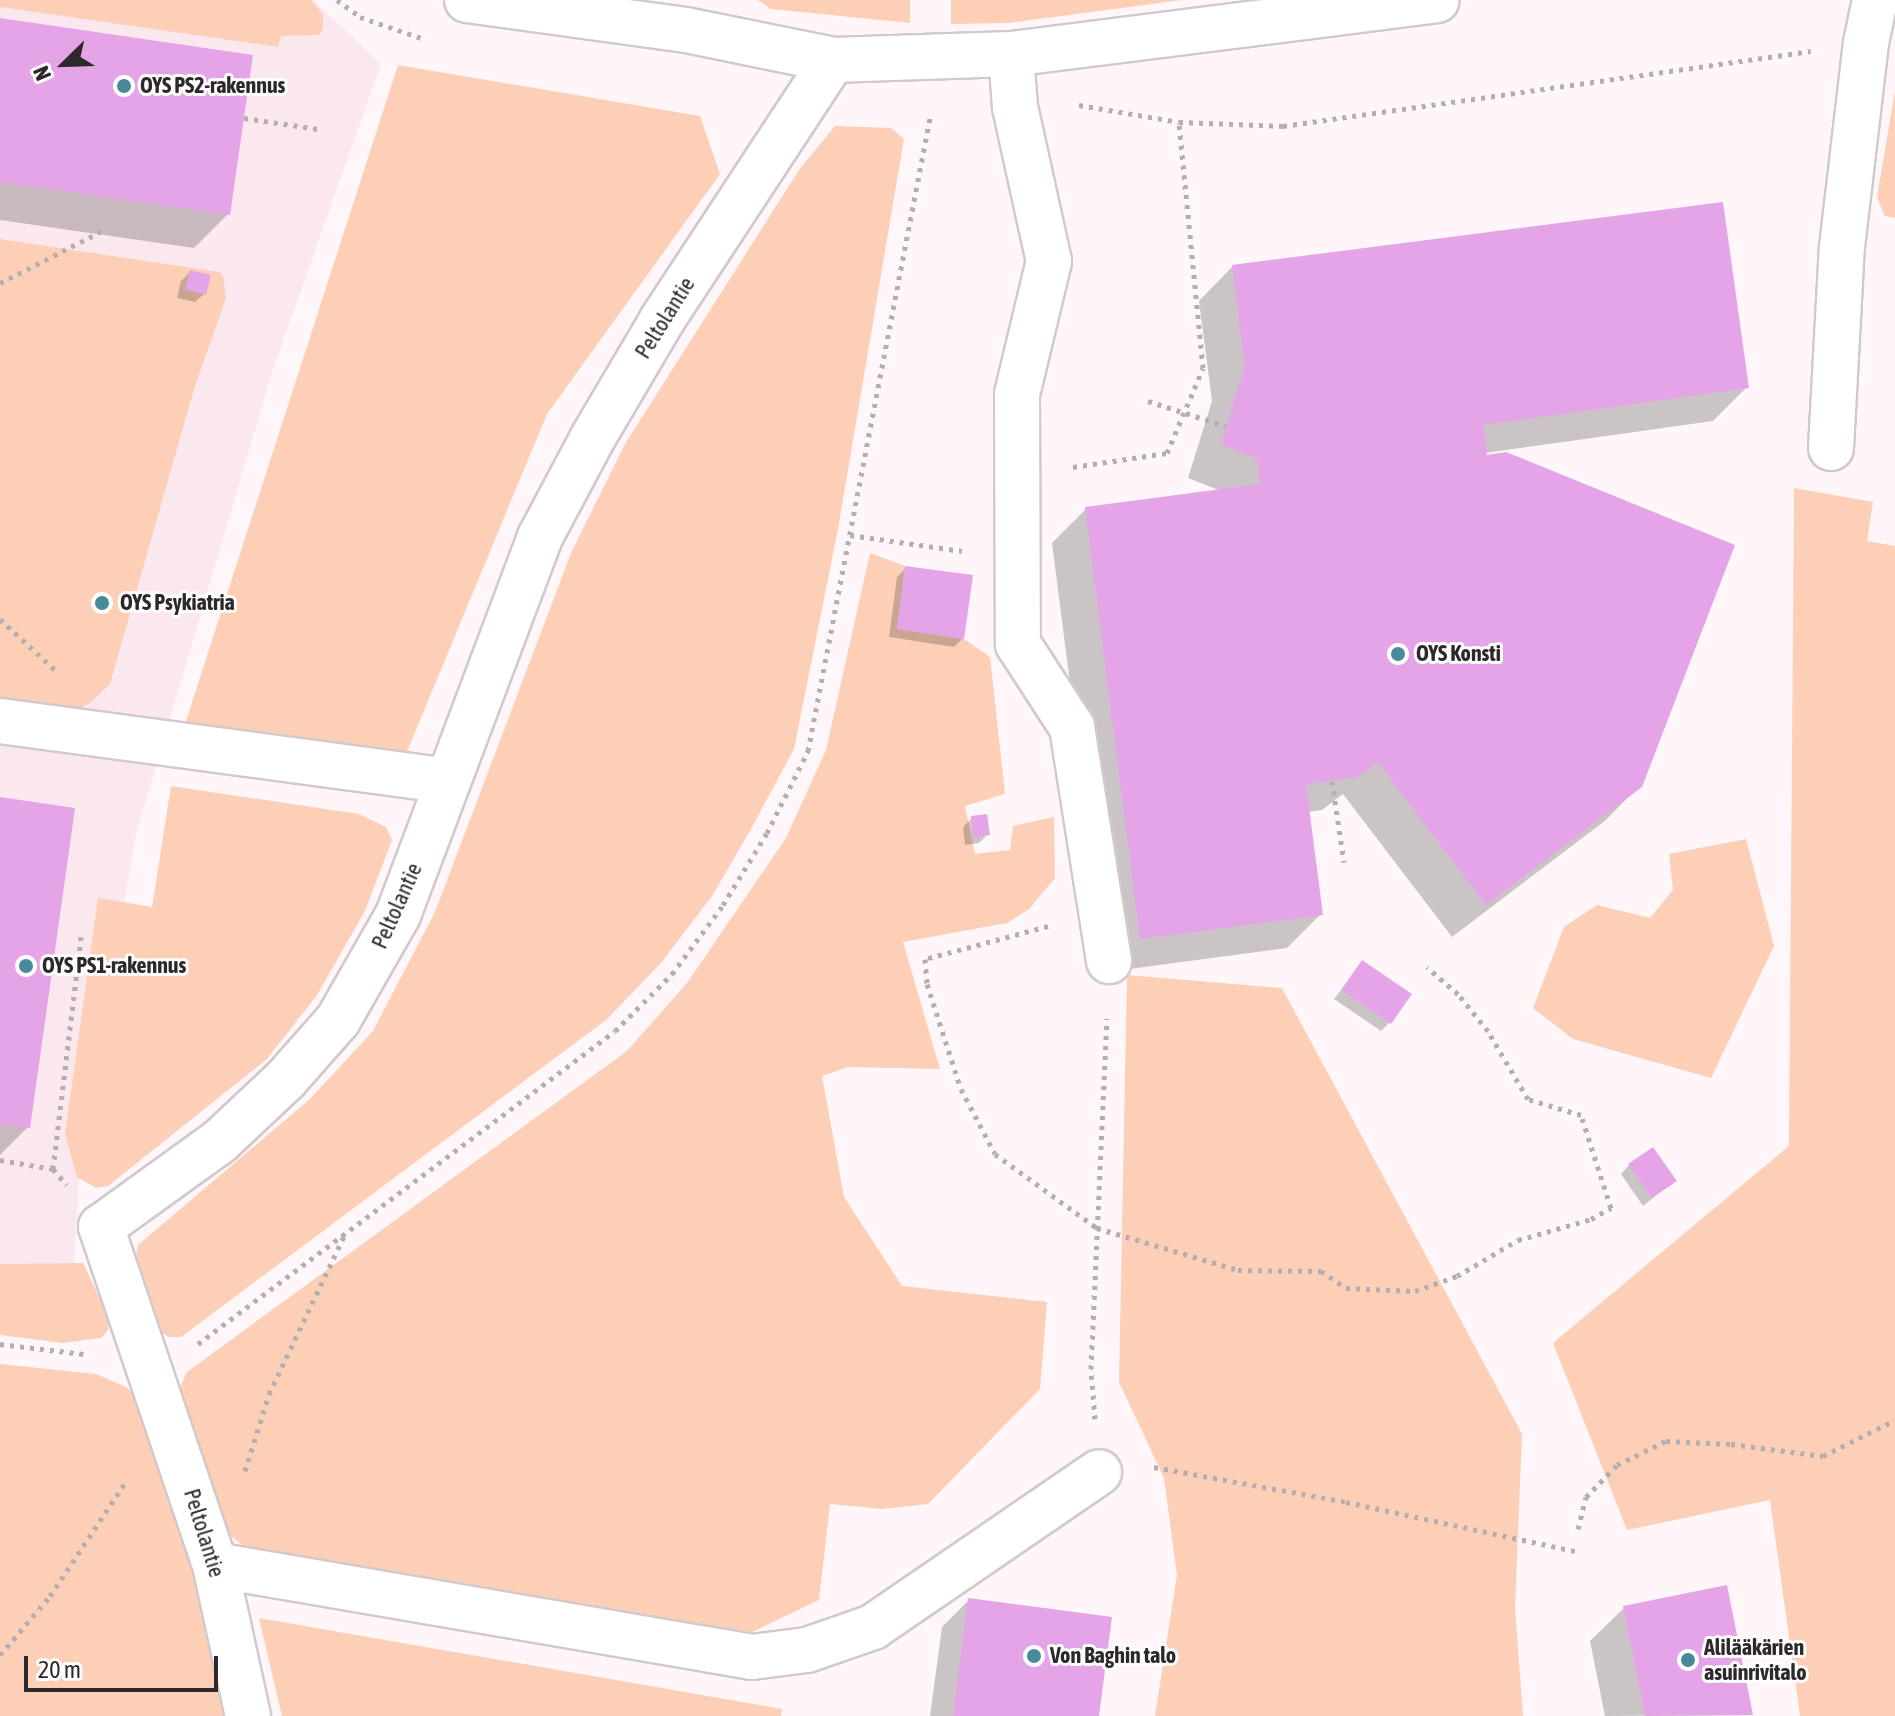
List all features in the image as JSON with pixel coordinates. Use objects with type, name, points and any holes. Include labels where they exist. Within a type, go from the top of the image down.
[{"type":"street","points":[[467,0],[686,30],[833,60],[1011,54],[1437,0]]},
{"type":"street","points":[[1831,448],[1842,247],[1866,43],[1875,0]]},
{"type":"street","points":[[1011,54],[1015,107],[1049,261],[1017,394],[1018,644],[1072,727],[1109,961]]},
{"type":"street","name":"Peltolantie","points":[[248,1716],[215,1565],[101,1227],[219,1142],[286,1079],[338,1020],[398,915],[540,537],[592,439],[662,320],[833,60]]},
{"type":"street","points":[[0,721],[448,781]]},
{"type":"street","points":[[215,1565],[752,1657],[807,1650],[873,1627],[1099,1472]]},
{"type":"path","points":[[917,110],[1080,105],[1179,122],[1283,126],[1866,43]]},
{"type":"path","points":[[0,1344],[148,1362],[193,1347],[615,1031],[672,974],[723,905],[767,833],[808,751],[932,111]]},
{"type":"path","points":[[244,118],[318,129]]},
{"type":"path","points":[[1068,468],[1167,453],[1203,368],[1179,122]]},
{"type":"path","points":[[0,283],[104,230]]},
{"type":"path","points":[[1148,401],[1226,426]]},
{"type":"path","points":[[850,535],[1018,560]]},
{"type":"path","points":[[1332,781],[1344,862]]},
{"type":"path","points":[[1102,912],[925,959],[927,984],[961,1089],[995,1154],[1097,1228],[1238,1270],[1321,1271],[1346,1288],[1415,1291],[1457,1276],[1518,1240],[1591,1219],[1611,1208],[1581,1115],[1528,1099],[1488,1031],[1458,994],[1427,967]]},
{"type":"path","points":[[53,1169],[81,937]]},
{"type":"path","points":[[1109,961],[1091,1369],[1099,1472],[1141,1465],[1346,1502],[1580,1552]]},
{"type":"path","points":[[0,1160],[53,1169],[101,1227]]},
{"type":"path","points":[[242,1480],[269,1394],[346,1233]]},
{"type":"path","points":[[0,1655],[50,1596],[167,1419]]},
{"type":"path","points":[[1578,1529],[1586,1497],[1617,1465],[1666,1441],[1731,1444],[1823,1456],[1895,1420]]},
{"type":"shaded area","name":"OYS Psykiatria","points":[[0,0],[313,0],[381,64],[272,372],[136,834],[80,1159],[71,1326],[0,1318]]},
{"type":"shaded area","points":[[0,0],[311,0],[323,14],[323,29],[319,35],[281,36],[278,47],[0,7]]},
{"type":"shaded area","points":[[758,0],[910,0],[910,23],[771,9]]},
{"type":"shaded area","points":[[951,0],[1182,0],[1008,23],[951,24]]},
{"type":"shaded area","points":[[398,65],[700,116],[720,174],[547,414],[406,754],[184,727]]},
{"type":"shaded area","points":[[1895,91],[1895,218],[1885,216],[1877,197]]},
{"type":"shaded area","points":[[835,126],[891,128],[904,139],[838,529],[794,749],[751,829],[712,896],[661,963],[606,1020],[181,1337],[169,1337],[155,1329],[134,1269],[138,1245],[310,1099],[373,1031],[435,912],[571,553],[625,444],[799,170]]},
{"type":"shaded area","points":[[0,239],[219,272],[223,276],[226,298],[194,389],[110,684],[90,703],[71,713],[0,703]]},
{"type":"shaded area","points":[[1794,488],[1873,502],[1867,541],[1895,546],[1895,1716],[1800,1716],[1770,1500],[1627,1530],[1553,1343],[1789,1146]]},
{"type":"shaded area","points":[[870,553],[905,566],[897,629],[964,639],[990,657],[1005,794],[965,806],[975,854],[1010,850],[1013,826],[1054,817],[1055,878],[1029,909],[1007,923],[903,942],[940,1069],[848,1067],[822,1076],[844,1197],[902,1286],[1047,1302],[1040,1389],[928,1504],[882,1509],[830,1504],[819,1600],[744,1636],[260,1560],[225,1531],[179,1390],[187,1372],[627,1051],[687,983],[786,838],[826,750]]},
{"type":"shaded area","points":[[171,786],[359,814],[386,827],[392,840],[365,911],[317,995],[267,1059],[108,1186],[96,1188],[77,1177],[65,1134],[98,898],[152,907]]},
{"type":"shaded area","points":[[1746,839],[1774,946],[1711,1078],[1573,1039],[1533,1008],[1564,927],[1597,905],[1650,918],[1673,890],[1669,854]]},
{"type":"shaded area","points":[[1127,975],[1282,988],[1522,1434],[1515,1608],[1523,1716],[1155,1716],[1177,1575],[1164,1478],[1119,1382]]},
{"type":"shaded area","points":[[83,1263],[109,1318],[108,1330],[101,1338],[63,1343],[0,1335],[0,1264]]},
{"type":"shaded area","points":[[0,1364],[96,1374],[126,1387],[137,1397],[197,1571],[234,1716],[0,1716]]},
{"type":"shaded area","points":[[259,1618],[782,1709],[781,1716],[282,1716]]},
{"type":"building","name":"OYS PS2-rakennus","points":[[0,18],[253,55],[230,215],[0,182]]},
{"type":"building","name":"OYS Konsti","points":[[1723,202],[1749,388],[1483,425],[1487,455],[1506,452],[1735,545],[1642,787],[1486,905],[1378,762],[1358,777],[1306,784],[1323,915],[1140,939],[1085,507],[1260,484],[1257,459],[1221,444],[1245,366],[1232,265]]},
{"type":"building","points":[[190,270],[211,275],[206,295],[185,289]]},
{"type":"building","points":[[905,566],[973,575],[964,639],[897,629]]},
{"type":"building","name":"OYS PS1-rakennus","points":[[0,797],[75,808],[30,1128],[0,1124]]},
{"type":"building","points":[[987,814],[990,835],[973,837],[971,816]]},
{"type":"building","points":[[1362,960],[1412,994],[1391,1024],[1341,990]]},
{"type":"building","points":[[1653,1147],[1677,1181],[1652,1198],[1628,1164]]},
{"type":"building","name":"Alilääkärien asuinrivitalo","points":[[1727,1585],[1753,1715],[1645,1716],[1623,1606]]},
{"type":"building","name":"Von Baghin talo","points":[[968,1598],[1112,1617],[1099,1716],[953,1716]]},
{"type":"place","name":"OYS PS2-rakennus","points":[[124,86]]},
{"type":"place","name":"OYS Psykiatria","points":[[102,603]]},
{"type":"place","name":"OYS Konsti","points":[[1398,654]]},
{"type":"place","name":"OYS PS1-rakennus","points":[[26,966]]},
{"type":"place","name":"Von Baghin talo","points":[[1034,1656]]},
{"type":"place","name":"Alilääkärien asuinrivitalo","points":[[1688,1660]]}]
